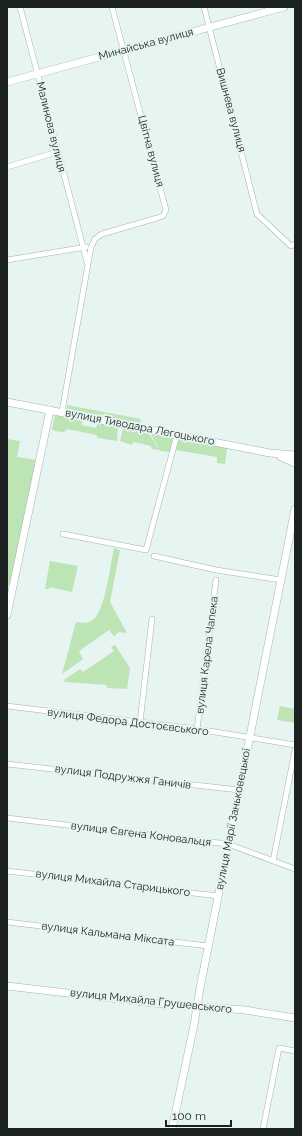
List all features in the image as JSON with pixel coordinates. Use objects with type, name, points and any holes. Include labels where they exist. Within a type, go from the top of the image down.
[{"type":"street","name":"Малинова вулиця","points":[[20,7],[88,265]]},
{"type":"street","name":"Цвітна вулиця","points":[[91,247],[95,240],[102,234],[163,216],[166,210],[112,7]]},
{"type":"street","name":"Вишнева вулиця","points":[[204,7],[257,214],[291,246],[295,244]]},
{"type":"street","name":"Минайська вулиця","points":[[7,82],[284,7]]},
{"type":"street","points":[[7,167],[58,152]]},
{"type":"street","points":[[7,260],[83,246],[91,247],[62,412]]},
{"type":"street","name":"вулиця Тиводара Легоцького","points":[[7,402],[272,453],[295,455]]},
{"type":"street","points":[[7,612],[50,410]]},
{"type":"street","points":[[63,534],[146,550],[177,435]]},
{"type":"street","name":"вулиця Тиводара Легоцького","points":[[272,453],[295,463]]},
{"type":"street","name":"вулиця Марії Заньковецької","points":[[172,1129],[295,508]]},
{"type":"street","points":[[154,556],[216,570],[281,580]]},
{"type":"street","name":"вулиця Карела Чапека","points":[[197,730],[216,580]]},
{"type":"street","points":[[140,722],[152,619]]},
{"type":"street","name":"вулиця Федора Достоєвського","points":[[7,706],[140,722],[250,737],[295,745]]},
{"type":"street","points":[[273,860],[295,750]]},
{"type":"street","name":"вулиця Подружжя Ганичів","points":[[7,764],[239,790]]},
{"type":"street","name":"вулиця Євгена Коновальця","points":[[7,818],[228,844],[295,869]]},
{"type":"street","name":"вулиця Михайла Старицького","points":[[7,871],[218,896]]},
{"type":"street","name":"вулиця Кальмана Міксата","points":[[7,922],[208,946]]},
{"type":"street","name":"вулиця Михайла Грушевського","points":[[7,986],[153,1003],[258,1012],[295,1018]]},
{"type":"street","points":[[263,1129],[279,1048],[295,1051]]},
{"type":"green space","points":[[67,405],[141,419],[140,425],[66,410]]},
{"type":"green space","points":[[55,414],[82,420],[82,425],[96,428],[98,423],[118,427],[117,441],[98,438],[96,435],[67,429],[64,432],[54,431],[52,429]]},
{"type":"green space","points":[[123,428],[148,432],[159,450],[152,449],[151,446],[134,442],[131,445],[120,441]]},
{"type":"green space","points":[[150,433],[173,437],[170,452],[160,451]]},
{"type":"green space","points":[[180,438],[227,448],[225,464],[217,463],[217,457],[175,450]]},
{"type":"green space","points":[[7,439],[20,441],[17,457],[37,460],[11,585],[7,585]]},
{"type":"green space","points":[[114,548],[120,550],[110,602],[127,633],[119,632],[114,636],[109,630],[79,651],[83,659],[62,674],[76,622],[87,623],[95,618],[99,612],[105,595]]},
{"type":"green space","points":[[50,561],[78,566],[72,592],[50,587],[49,589],[45,589]]},
{"type":"green space","points":[[115,645],[130,668],[127,689],[107,688],[107,685],[65,682],[64,680],[80,669],[83,672],[114,651],[111,647]]},
{"type":"green space","points":[[280,706],[295,709],[295,723],[277,720]]}]
